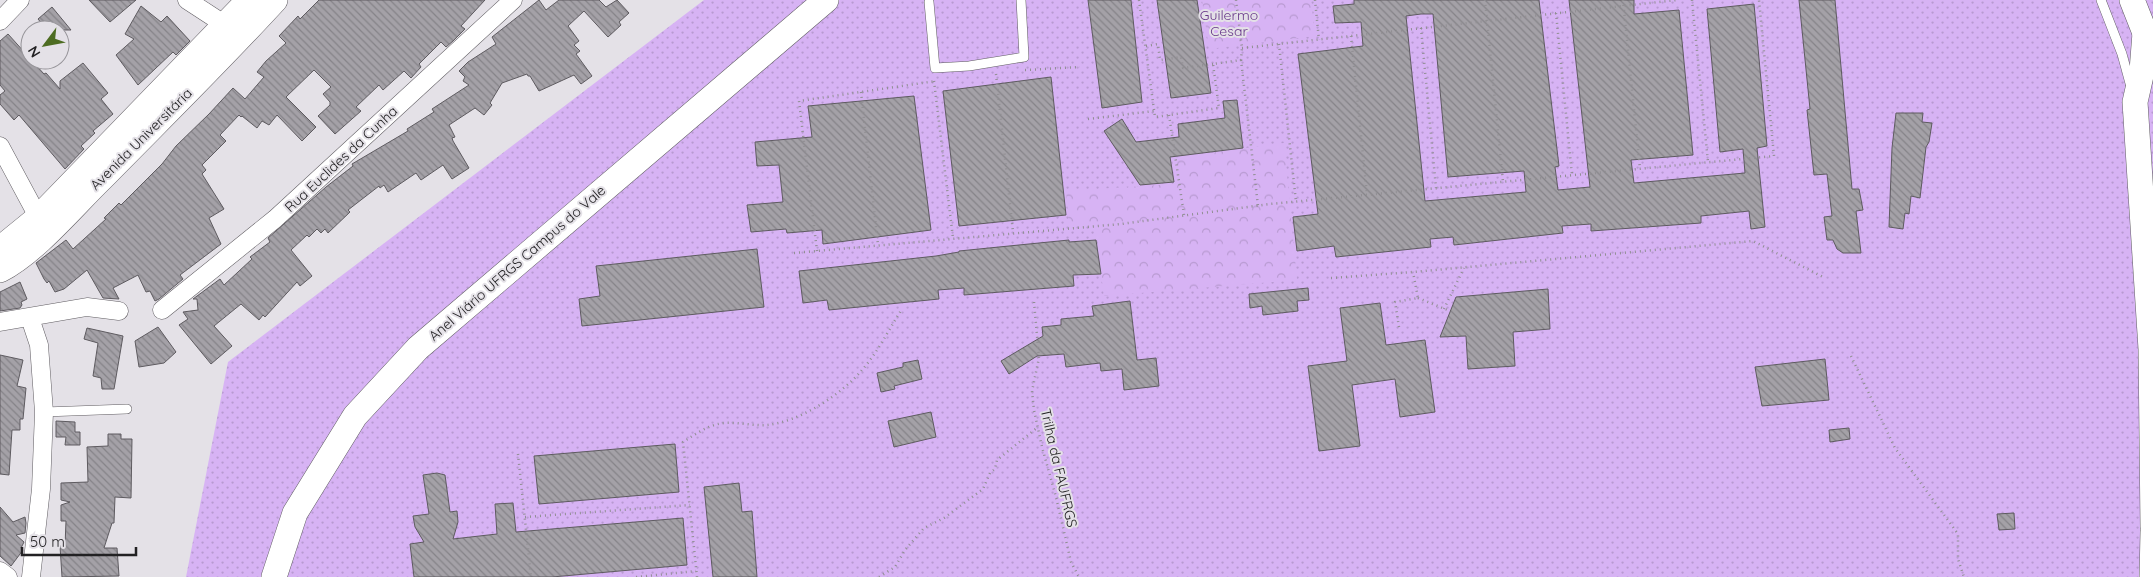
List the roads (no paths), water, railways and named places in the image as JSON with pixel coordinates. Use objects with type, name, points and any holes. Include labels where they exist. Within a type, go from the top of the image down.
[{"type":"street","points":[[0,21],[20,0]]},
{"type":"street","points":[[187,0],[233,30]]},
{"type":"street","name":"Avenida Universitária","points":[[233,30],[249,0]]},
{"type":"street","name":"Avenida Universitária","points":[[0,270],[8,266],[43,226],[233,30],[275,0]]},
{"type":"street","name":"Rua Euclides da Cunha","points":[[162,310],[275,219],[513,0]]},
{"type":"street","name":"Anel Viário UFRGS Campus do Vale","points":[[274,577],[295,513],[355,416],[418,348],[826,0]]},
{"type":"street","points":[[2132,0],[2145,33],[2153,82]]},
{"type":"street","points":[[2145,33],[2142,71],[2135,102],[2151,349],[2153,527]]},
{"type":"street","points":[[0,146],[43,226]]},
{"type":"street","name":"Avenida Universitária","points":[[0,249],[43,226]]},
{"type":"street","points":[[0,322],[87,308],[119,311]]},
{"type":"street","points":[[30,318],[39,345],[44,412],[41,489],[31,577]]},
{"type":"street","points":[[2152,577],[2153,532]]},
{"type":"street","points":[[0,571],[8,577]]},
{"type":"lane","points":[[929,2],[935,68],[1024,57],[1021,0]]},
{"type":"lane","points":[[2102,0],[2122,54],[2135,102]]},
{"type":"lane","points":[[44,412],[127,408]]},
{"type":"park label","name":"Guilermo Cesar","points":[[1229,24]]}]
